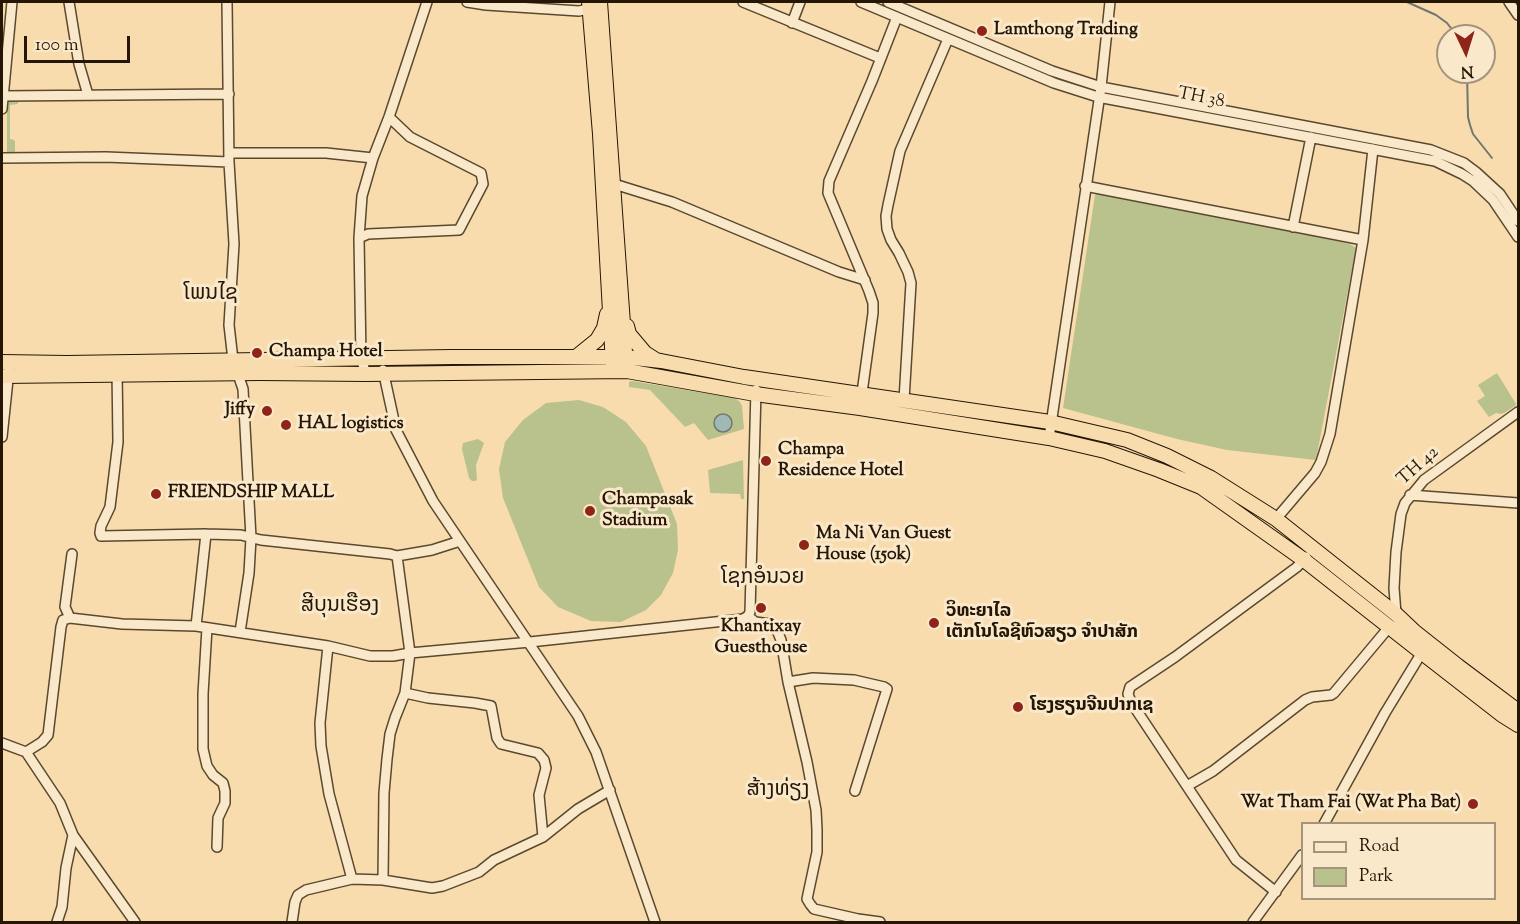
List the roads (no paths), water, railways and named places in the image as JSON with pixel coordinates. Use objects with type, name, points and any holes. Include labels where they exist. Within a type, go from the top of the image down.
[{"type":"highway","points":[[595,5],[620,364]]},
{"type":"highway","points":[[576,357],[597,340],[616,304]]},
{"type":"highway","points":[[616,304],[629,334],[645,353],[658,361]]},
{"type":"highway","points":[[117,369],[233,360],[576,357],[620,364],[755,394],[861,401],[904,400],[1050,422],[1127,440],[1167,456],[1211,478],[1276,519],[1313,548],[1393,620]]},
{"type":"highway","points":[[5,369],[366,374],[658,361],[759,379],[1105,451],[1201,487],[1304,560],[1393,620],[1415,632],[1426,647],[1502,715],[1518,725]]},
{"type":"highway","points":[[1426,647],[1458,666],[1518,711]]},
{"type":"street","points":[[2,109],[12,2]]},
{"type":"street","points":[[69,2],[79,64],[88,95]]},
{"type":"street","points":[[227,2],[229,158],[234,244],[229,325],[233,360],[243,389],[251,538],[249,573],[240,632]]},
{"type":"street","points":[[366,374],[361,358],[359,238],[362,196],[427,2]]},
{"type":"street","points":[[467,2],[579,11],[595,5]]},
{"type":"street","points":[[742,2],[880,58]]},
{"type":"street","points":[[792,22],[800,2]]},
{"type":"street","name":"TH 38","points":[[861,2],[1054,83],[1098,97],[1435,161],[1462,174],[1493,200],[1518,237]]},
{"type":"street","name":"TH 38","points":[[888,2],[1042,67],[1101,87],[1431,150],[1464,163],[1476,172],[1500,194],[1518,221]]},
{"type":"street","points":[[1048,438],[1101,87],[1110,2]]},
{"type":"street","points":[[1509,2],[1518,13]]},
{"type":"street","points":[[861,401],[873,303],[828,193],[829,181],[897,17]]},
{"type":"street","points":[[904,400],[911,283],[908,272],[887,230],[886,216],[900,151],[948,39]]},
{"type":"street","points":[[3,96],[228,94]]},
{"type":"street","points":[[359,238],[368,234],[459,230],[483,184],[481,173],[410,137],[388,117]]},
{"type":"street","points":[[1293,227],[1311,137]]},
{"type":"street","points":[[1276,519],[1315,473],[1330,434],[1363,240],[1373,148]]},
{"type":"street","points":[[2,158],[229,158],[326,153],[373,158]]},
{"type":"street","points":[[608,184],[672,202],[839,272],[865,280]]},
{"type":"street","points":[[1085,186],[1363,240]]},
{"type":"street","points":[[383,358],[383,373],[396,430],[433,501],[530,642],[578,716],[596,752],[656,922]]},
{"type":"street","points":[[2,437],[5,369]]},
{"type":"street","points":[[117,369],[118,442],[110,507],[101,526],[101,537],[241,535],[397,556],[460,542]]},
{"type":"street","points":[[26,752],[42,742],[48,735],[61,627],[63,621],[70,618],[122,624],[196,626],[328,646],[370,656],[393,656],[743,619],[750,612],[755,394],[759,379]]},
{"type":"street","name":"TH 42","points":[[1393,620],[1396,552],[1401,514],[1405,503],[1424,480],[1518,412]]},
{"type":"street","points":[[1410,495],[1518,503]]},
{"type":"street","points":[[196,626],[206,534]]},
{"type":"street","points":[[1276,892],[1236,861],[1131,702],[1129,690],[1130,687],[1298,567],[1313,548]]},
{"type":"street","points":[[70,618],[65,607],[72,554]]},
{"type":"street","points":[[383,880],[384,794],[387,759],[390,734],[405,693],[410,653],[397,556]]},
{"type":"street","points":[[748,616],[755,622],[771,624],[776,628],[781,640],[807,762],[816,810],[817,852],[807,899],[814,909],[880,922]]},
{"type":"street","points":[[1187,786],[1213,771],[1305,700],[1335,693],[1393,620]]},
{"type":"street","points":[[207,628],[203,694],[203,749],[207,766],[223,783],[225,791],[225,803],[218,818],[217,847]]},
{"type":"street","points":[[328,646],[320,723],[321,746],[329,794],[352,879]]},
{"type":"street","points":[[1325,822],[1385,713],[1426,647]]},
{"type":"street","points":[[788,681],[813,678],[854,680],[887,689],[855,791]]},
{"type":"street","points":[[405,693],[491,706],[497,738],[501,744],[538,753],[544,760],[546,768],[539,795],[543,837]]},
{"type":"street","points":[[2,743],[26,752],[60,803],[73,835],[135,922]]},
{"type":"street","points":[[292,922],[293,908],[298,895],[306,890],[352,879],[383,880],[432,888],[479,872],[494,860],[543,837],[578,809],[610,790]]},
{"type":"street","points":[[57,922],[62,907],[66,868],[73,835]]},
{"type":"street","points":[[1253,922],[1301,856]]},
{"type":"water","points":[[723,414],[729,417],[732,423],[729,429],[723,432],[717,429],[714,423],[717,417]]},
{"type":"waterway","points":[[1407,2],[1436,15],[1448,24]]},
{"type":"waterway","points":[[1467,84],[1468,117],[1473,134],[1492,158]]},
{"type":"place","name":"Lamthong Trading","points":[[982,31]]},
{"type":"place","name":"Champa Hotel","points":[[257,353]]},
{"type":"place","name":"Jiffy","points":[[267,411]]},
{"type":"place","name":"HAL logistics","points":[[286,425]]},
{"type":"place","name":"Champa Residence Hotel","points":[[766,461]]},
{"type":"place","name":"FRIENDSHIP MALL","points":[[156,494]]},
{"type":"place","name":"Champasak Stadium","points":[[590,511]]},
{"type":"place","name":"Ma Ni Van Guest House (150k)","points":[[804,545]]},
{"type":"place","name":"Khantixay Guesthouse","points":[[761,608]]},
{"type":"place","name":"ວິທະຍາໄລ ເຕັກໂນໂລຊີຫົວສຽວ ຈຳປາສັກ","points":[[934,623]]},
{"type":"place","name":"ໂຮງຮຽນຈີນປາກເຊ","points":[[1018,707]]},
{"type":"place","name":"Wat Tham Fai (Wat Pha Bat)","points":[[1473,804]]},
{"type":"district","name":"ໂພນໄຊ","points":[[211,295]]},
{"type":"district","name":"ໂຊກອໍນວຍ","points":[[763,579]]},
{"type":"district","name":"ສີບຸນເຮືອງ","points":[[340,607]]},
{"type":"district","name":"ສ້າງທ່ຽງ","points":[[778,791]]}]
